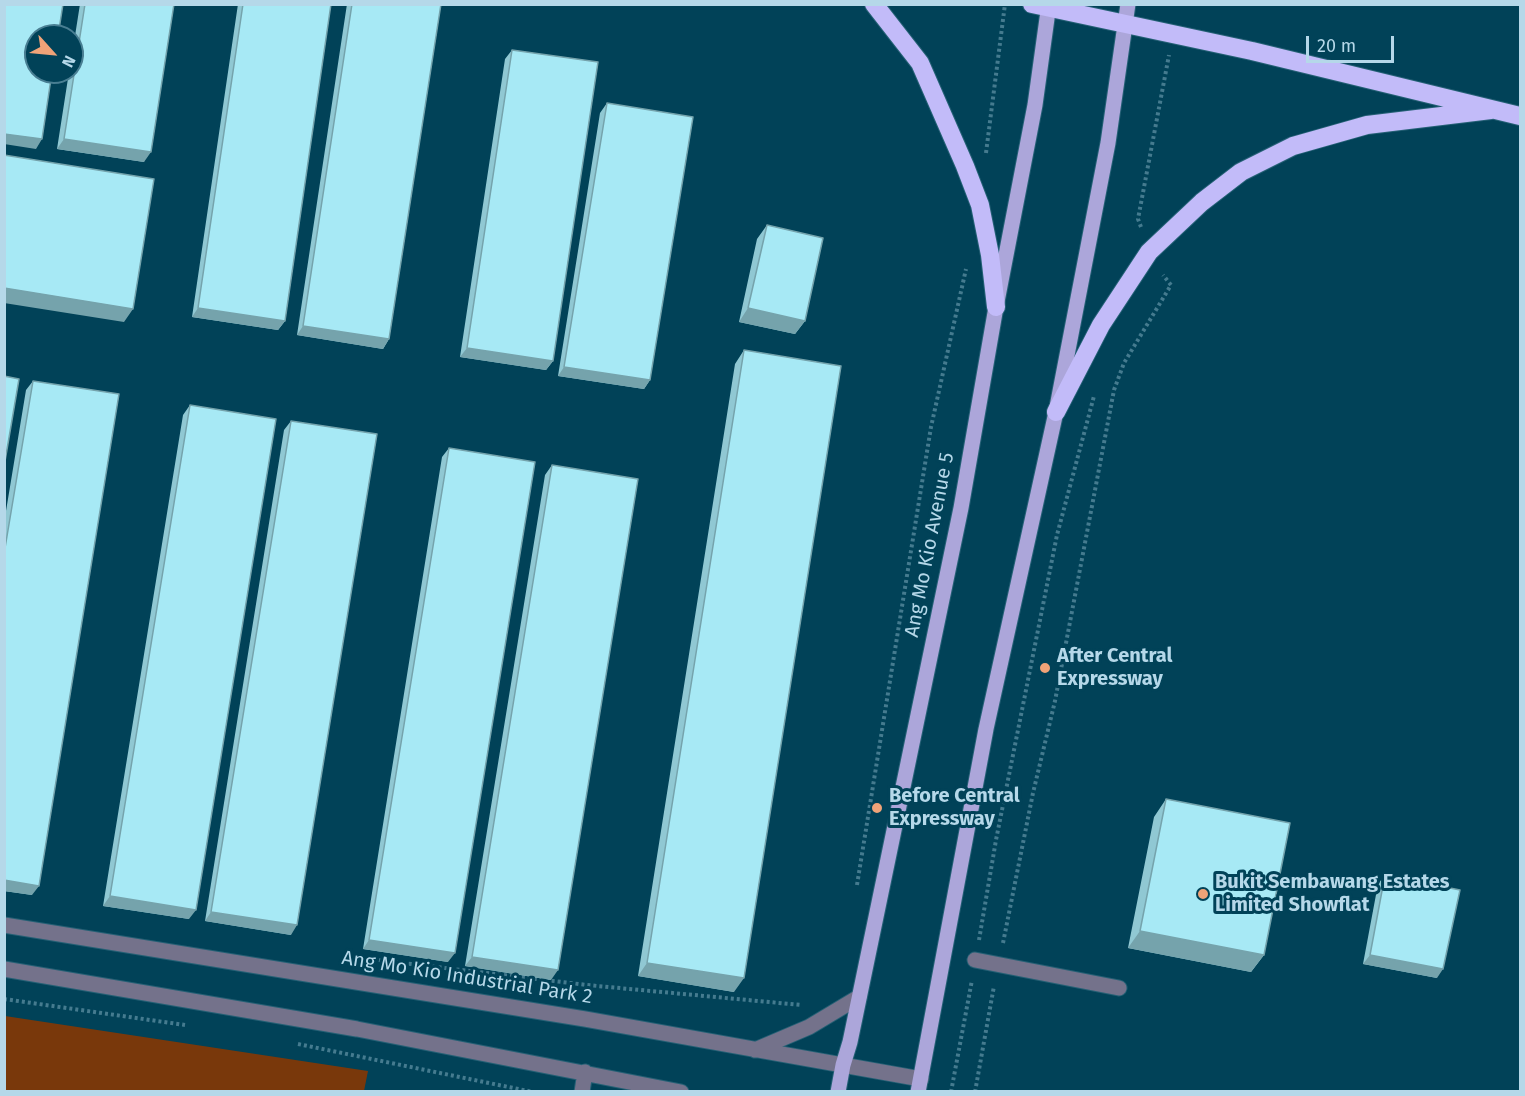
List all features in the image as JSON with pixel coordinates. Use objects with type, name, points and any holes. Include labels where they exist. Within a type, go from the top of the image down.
[{"type":"highway","points":[[873,4],[920,63],[965,166],[980,205],[990,255],[996,306]]},
{"type":"highway","points":[[1043,6],[1252,51],[1521,116]]},
{"type":"highway","points":[[1056,412],[1101,325],[1149,252],[1202,202],[1241,172],[1293,146],[1367,125],[1491,110]]},
{"type":"main road","points":[[920,1085],[984,740],[1056,412],[1107,143],[1128,4]]},
{"type":"main road","name":"Ang Mo Kio Avenue 5","points":[[838,1092],[961,508],[996,306],[1035,105],[1043,6]]},
{"type":"street","name":"Ang Mo Kio Industrial Park 2","points":[[4,925],[573,1017],[843,1065],[920,1085]]},
{"type":"street","points":[[975,960],[1119,988]]},
{"type":"street","points":[[4,969],[357,1029],[681,1092]]},
{"type":"street","points":[[755,1050],[809,1027],[859,997]]},
{"type":"street","points":[[582,1092],[585,1072]]},
{"type":"path","points":[[985,162],[1005,4]]},
{"type":"path","points":[[975,1092],[1033,793],[1055,701],[1114,390],[1124,363],[1171,285],[1160,272],[1149,252],[1138,219],[1173,34]]},
{"type":"path","points":[[856,892],[931,427],[967,264]]},
{"type":"path","points":[[951,1092],[996,840],[1057,535],[1095,392]]},
{"type":"path","points":[[356,957],[587,985],[811,1006]]},
{"type":"path","points":[[4,999],[189,1026]]},
{"type":"path","points":[[293,1043],[533,1092]]},
{"type":"shaded area","points":[[5,1016],[368,1071],[364,1091],[5,1091]]},
{"type":"building","points":[[4,4],[63,4],[60,24],[24,24],[24,84],[50,84],[42,139],[4,134]]},
{"type":"building","points":[[85,4],[174,4],[151,152],[64,139],[73,84],[84,84],[84,24],[82,24]]},
{"type":"building","points":[[243,4],[331,4],[285,321],[198,308]]},
{"type":"building","points":[[352,4],[441,4],[389,339],[303,326]]},
{"type":"building","points":[[512,50],[598,62],[553,361],[467,348]]},
{"type":"building","points":[[607,103],[693,117],[650,380],[564,367]]},
{"type":"building","points":[[4,155],[154,179],[133,309],[4,288]]},
{"type":"building","points":[[767,225],[823,238],[805,321],[748,308]]},
{"type":"building","points":[[744,350],[841,366],[744,978],[647,963]]},
{"type":"building","points":[[4,376],[19,379],[4,467]]},
{"type":"building","points":[[33,381],[119,394],[39,886],[4,880],[4,554]]},
{"type":"building","points":[[190,405],[276,419],[196,910],[110,896]]},
{"type":"building","points":[[291,421],[377,434],[297,925],[211,912]]},
{"type":"building","points":[[449,448],[535,462],[455,953],[369,940]]},
{"type":"building","points":[[552,465],[638,479],[558,970],[472,957]]},
{"type":"building","name":"Bukit Sembawang Estates Limited Showflat","points":[[1166,799],[1290,823],[1264,955],[1140,931]]},
{"type":"building","points":[[1385,875],[1460,890],[1443,969],[1370,955]]},
{"type":"place","name":"After Central Expressway","points":[[1045,668]]},
{"type":"place","name":"Before Central Expressway","points":[[877,808]]},
{"type":"place","name":"Bukit Sembawang Estates Limited Showflat","points":[[1203,894]]}]
